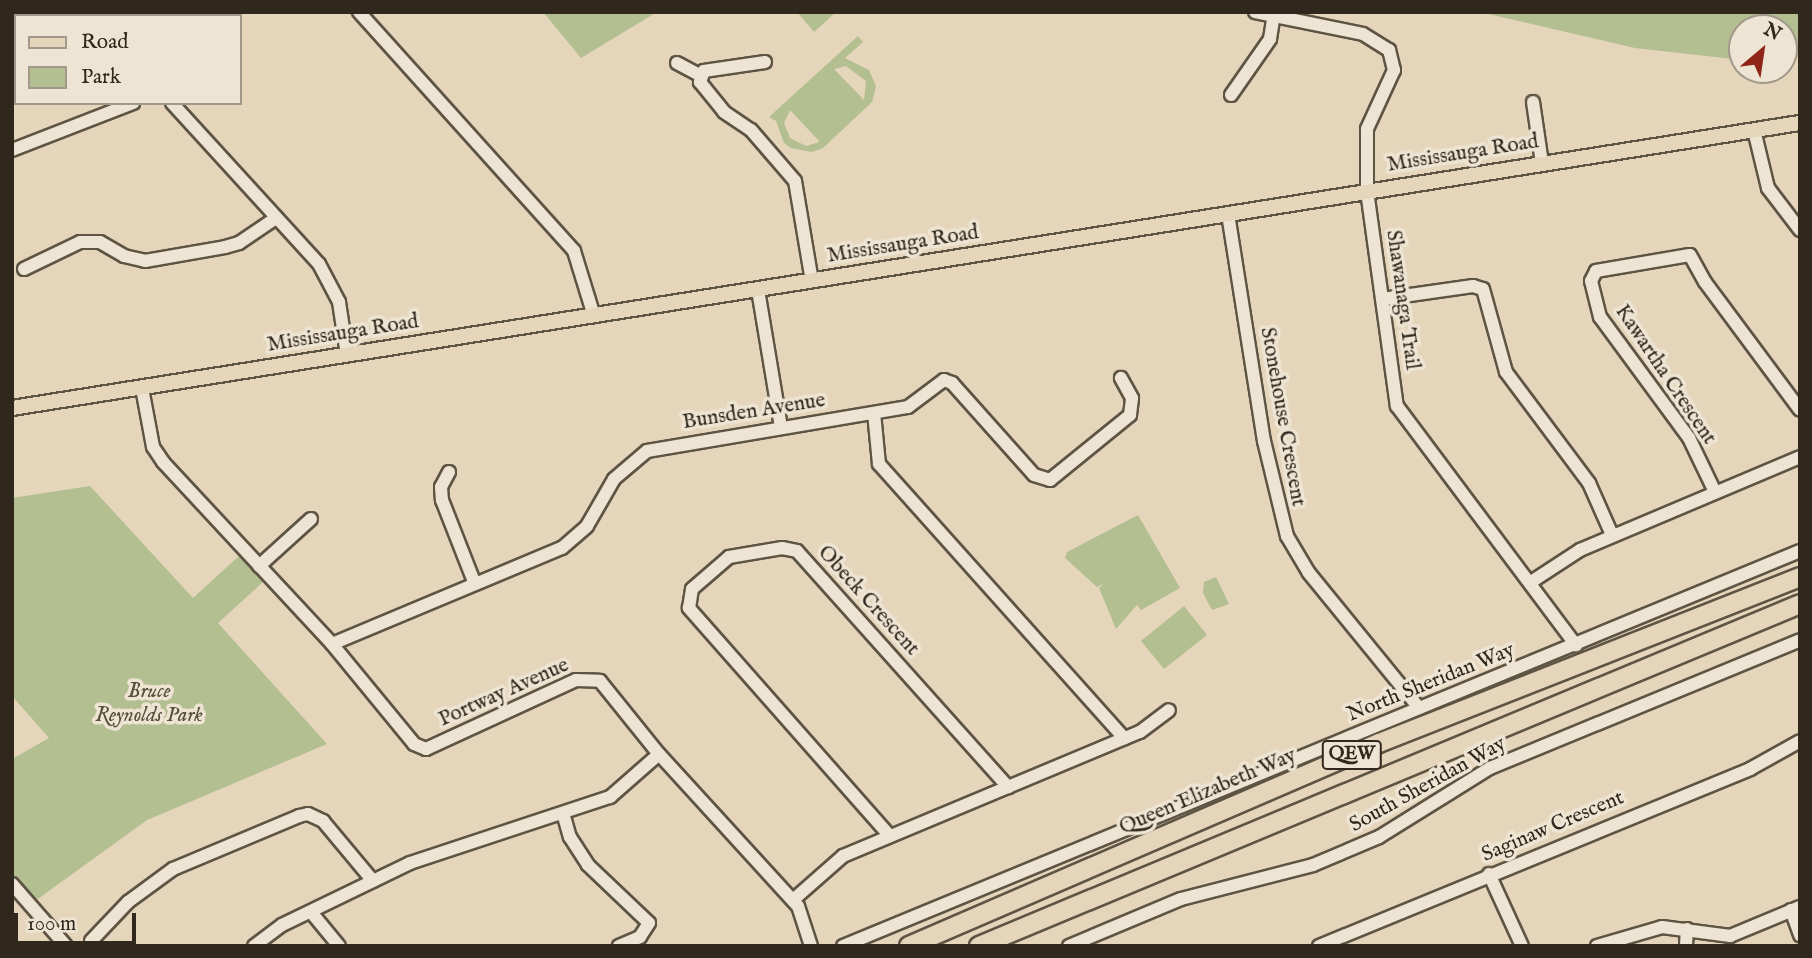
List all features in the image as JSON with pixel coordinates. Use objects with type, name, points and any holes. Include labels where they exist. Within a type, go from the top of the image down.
[{"type":"highway","name":"Queen Elizabeth Way","points":[[909,946],[1379,743],[1800,577]]},
{"type":"highway","name":"QEW","points":[[979,946],[1800,604]]},
{"type":"main road","name":"Mississauga Road","points":[[13,405],[142,388],[1800,123]]},
{"type":"street","points":[[359,12],[574,251],[594,316]]},
{"type":"street","name":"Shawanaga Trail","points":[[1255,12],[1273,19],[1363,34],[1389,50],[1394,70],[1367,130],[1367,191],[1397,406],[1576,645]]},
{"type":"street","points":[[1231,95],[1264,49],[1273,19]]},
{"type":"street","points":[[700,75],[712,68],[765,62]]},
{"type":"street","points":[[677,63],[700,75]]},
{"type":"street","points":[[700,75],[700,82],[724,112],[751,130],[795,181],[812,281]]},
{"type":"street","points":[[1533,102],[1542,163]]},
{"type":"street","points":[[12,150],[128,105]]},
{"type":"street","points":[[174,105],[319,264],[344,321],[347,355]]},
{"type":"street","points":[[1754,130],[1768,188],[1800,230]]},
{"type":"street","name":"Stonehouse Crescent","points":[[1228,214],[1264,441],[1287,536],[1309,573],[1419,708]]},
{"type":"street","points":[[23,269],[80,242],[100,242],[145,261],[225,247],[239,243],[276,218]]},
{"type":"street","name":"Kawartha Crescent","points":[[1715,492],[1689,438],[1600,317],[1591,281],[1596,271],[1605,266],[1690,255],[1705,282],[1800,410]]},
{"type":"street","points":[[1382,299],[1473,286],[1483,289],[1506,372],[1589,483],[1612,535]]},
{"type":"street","points":[[758,289],[781,427]]},
{"type":"street","name":"Bunsden Avenue","points":[[332,644],[562,548],[587,526],[614,479],[647,452],[908,407],[944,380],[952,383],[1034,475],[1049,480],[1130,415],[1132,398],[1121,377]]},
{"type":"street","name":"Portway Avenue","points":[[142,388],[148,430],[158,455],[332,644],[400,730],[426,749],[587,678],[600,681],[659,754],[793,900],[811,946]]},
{"type":"street","points":[[874,413],[880,464],[1124,738]]},
{"type":"street","points":[[1531,582],[1567,557],[1612,535],[1800,457]]},
{"type":"street","points":[[449,472],[441,487],[442,500],[475,584]]},
{"type":"street","points":[[259,566],[311,519]]},
{"type":"street","name":"Obeck Crescent","points":[[889,835],[689,608],[692,589],[729,556],[782,548],[797,551],[1009,787]]},
{"type":"street","name":"North Sheridan Way","points":[[843,946],[1800,551]]},
{"type":"street","name":"South Sheridan Way","points":[[1069,946],[1181,899],[1313,865],[1379,837],[1490,768],[1800,640]]},
{"type":"street","points":[[793,900],[843,856],[1140,733],[1169,710]]},
{"type":"street","name":"Saginaw Crescent","points":[[1319,946],[1750,769],[1800,741]]},
{"type":"street","points":[[254,946],[282,925],[410,863],[610,797],[659,754]]},
{"type":"street","points":[[563,813],[570,836],[588,865],[649,923],[640,937],[619,946]]},
{"type":"street","points":[[91,941],[128,902],[173,869],[308,814],[323,821],[373,881]]},
{"type":"street","points":[[1489,874],[1522,946]]},
{"type":"street","points":[[12,884],[66,946]]},
{"type":"street","points":[[1597,946],[1648,929],[1687,929],[1730,936],[1796,908],[1800,934]]},
{"type":"street","points":[[311,912],[339,946]]},
{"type":"street","points":[[1686,946],[1687,929]]},
{"type":"green space","points":[[100,12],[189,12],[140,14],[96,14]]},
{"type":"green space","points":[[543,12],[657,12],[581,58]]},
{"type":"green space","points":[[797,12],[836,12],[814,32]]},
{"type":"green space","points":[[1480,12],[1800,12],[1800,56],[1798,14],[1728,14],[1728,58],[1635,48]]},
{"type":"green space","points":[[858,36],[863,42],[845,58],[869,70],[876,86],[872,102],[823,148],[812,152],[791,148],[784,143],[776,121],[769,117]],"holes":[[[846,66],[866,81],[864,100],[834,69]],[[790,110],[819,141],[819,142],[806,146],[790,138],[784,123]]]},
{"type":"green space","name":"Bruce Reynolds Park","points":[[90,486],[193,598],[240,555],[263,582],[218,623],[327,744],[147,820],[35,901],[12,875],[12,759],[49,738],[12,696],[12,498]]},
{"type":"green space","points":[[1138,515],[1180,588],[1141,610],[1137,605],[1116,629],[1099,588],[1104,583],[1097,587],[1065,558],[1067,552]]},
{"type":"green space","points":[[1216,577],[1229,604],[1212,610],[1203,593],[1204,582]]},
{"type":"green space","points":[[1184,606],[1207,635],[1164,669],[1141,641]]}]
